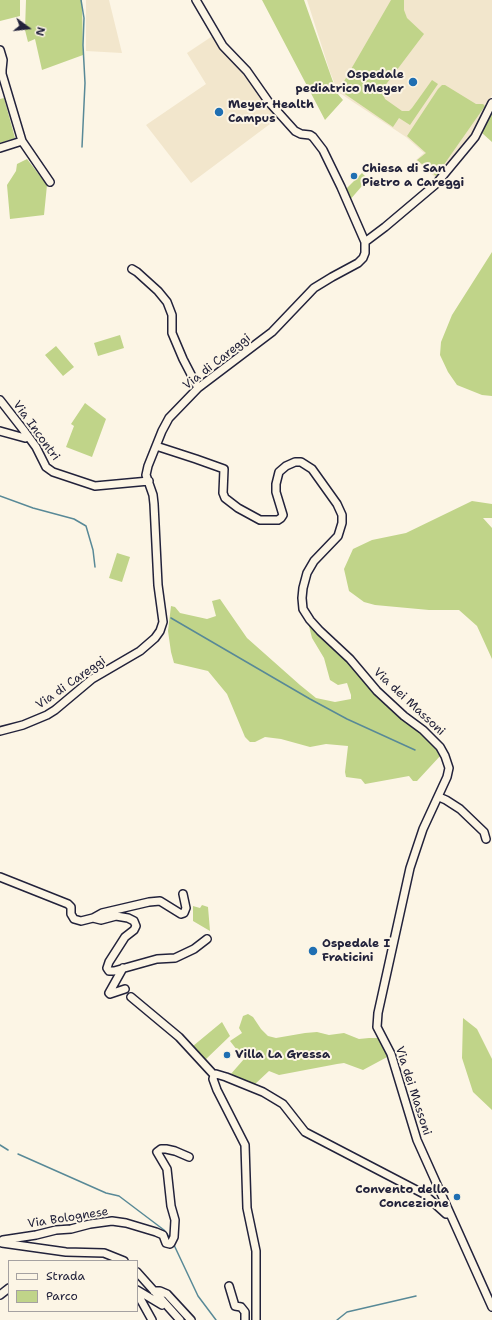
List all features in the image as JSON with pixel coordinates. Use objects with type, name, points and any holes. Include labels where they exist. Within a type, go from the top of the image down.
[{"type":"street","points":[[196,0],[223,46],[247,71],[268,102],[297,133],[310,135],[323,150],[341,187],[364,242],[385,227],[436,184],[475,137],[492,103]]},
{"type":"street","points":[[0,50],[3,60],[2,74],[22,141],[50,182]]},
{"type":"street","points":[[0,148],[22,141]]},
{"type":"street","name":"Via di Careggi","points":[[0,731],[35,720],[54,710],[92,679],[144,648],[155,638],[160,631],[163,622],[158,585],[153,495],[146,475],[162,431],[169,418],[198,388],[272,332],[314,288],[360,261],[365,253],[364,242]]},
{"type":"street","points":[[132,269],[138,272],[167,302],[172,315],[172,332],[182,359],[198,388]]},
{"type":"street","name":"Via Incontri","points":[[0,400],[23,428],[36,447],[46,467],[53,472],[95,486],[149,481]]},
{"type":"street","points":[[0,431],[25,438],[28,436]]},
{"type":"street","name":"Via dei Massoni","points":[[156,446],[224,469],[223,493],[225,498],[238,508],[260,520],[278,520],[282,517],[283,514],[276,492],[279,472],[286,466],[295,462],[301,462],[312,469],[337,504],[342,515],[342,523],[338,536],[314,561],[307,573],[303,588],[303,609],[320,631],[350,659],[378,691],[440,747],[446,756],[449,768],[447,777],[423,829],[410,868],[378,1013],[377,1027],[391,1054],[416,1140],[492,1307]]},
{"type":"street","points":[[439,797],[460,809],[484,832],[486,839]]},
{"type":"street","points":[[0,877],[68,904],[71,907],[71,914],[74,919],[81,922],[102,913],[149,902],[160,901],[180,914],[184,913],[186,908],[183,894]]},
{"type":"street","points":[[93,918],[101,920],[116,916],[128,918],[134,921],[136,926],[134,930],[125,937],[109,962],[107,968],[109,971],[114,971],[157,959],[175,958],[194,949],[207,940]]},
{"type":"street","points":[[123,968],[109,993],[110,994],[125,989]]},
{"type":"street","points":[[131,997],[179,1037],[214,1075],[213,1078],[217,1090],[245,1146],[247,1208],[256,1251],[256,1320]]},
{"type":"street","points":[[214,1075],[216,1074],[226,1077],[263,1092],[282,1104],[305,1132],[424,1194],[446,1214],[449,1214]]},
{"type":"street","name":"Via Bolognese","points":[[0,1242],[3,1240],[36,1235],[56,1230],[71,1229],[90,1224],[112,1221],[156,1232],[163,1235],[166,1243],[171,1244],[174,1237],[175,1220],[171,1206],[167,1169],[157,1152],[161,1149],[171,1150],[189,1157]]},
{"type":"street","name":"Via Bolognese","points":[[0,1242],[66,1252],[104,1253],[122,1260]]},
{"type":"street","points":[[138,1276],[154,1291],[180,1320]]},
{"type":"street","points":[[229,1286],[235,1306],[241,1307],[244,1312],[245,1320]]},
{"type":"street","points":[[0,1295],[8,1289]]},
{"type":"street","points":[[138,1291],[162,1305]]},
{"type":"street","points":[[154,1291],[160,1291],[167,1294],[191,1320]]},
{"type":"street","points":[[138,1295],[152,1320]]},
{"type":"shaded area","points":[[86,0],[109,0],[122,53],[86,51]]},
{"type":"shaded area","name":"Ospedale pediatrico Meyer","points":[[307,0],[492,0],[492,95],[473,134],[436,178],[416,160],[424,153],[406,137],[338,92]]},
{"type":"shaded area","name":"Meyer Health Campus","points":[[214,35],[239,65],[267,106],[278,118],[191,183],[146,125],[206,84],[187,53]]},
{"type":"green space","points":[[0,0],[20,0],[20,16],[0,21]]},
{"type":"green space","points":[[26,0],[82,0],[83,55],[42,70],[35,39],[28,42],[25,30]]},
{"type":"green space","points":[[262,0],[304,0],[337,93],[343,100],[325,120]]},
{"type":"green space","points":[[391,0],[404,0],[404,10],[407,18],[424,34],[384,87],[382,92],[385,99],[402,111],[409,111],[432,80],[438,84],[410,125],[399,118],[393,127],[339,90]]},
{"type":"green space","points":[[442,85],[445,85],[476,104],[483,104],[485,106],[436,176],[417,160],[426,153],[407,136]]},
{"type":"green space","points":[[4,98],[15,138],[0,143],[0,99]]},
{"type":"green space","points":[[492,113],[492,142],[482,133]]},
{"type":"green space","points":[[27,159],[47,185],[44,215],[10,219],[7,185],[16,171],[17,164]]},
{"type":"green space","points":[[362,173],[368,179],[349,201],[345,190]]},
{"type":"green space","points":[[492,252],[492,396],[482,395],[457,385],[448,372],[440,355],[441,342],[452,315]]},
{"type":"green space","points":[[120,335],[124,348],[98,356],[94,343]]},
{"type":"green space","points":[[56,346],[74,367],[63,376],[45,355]]},
{"type":"green space","points":[[85,403],[106,419],[92,457],[66,447],[74,426],[71,424]]},
{"type":"green space","points":[[472,501],[492,504],[492,518],[483,518],[492,528],[492,659],[477,626],[459,610],[429,610],[375,605],[364,602],[349,591],[344,569],[353,549],[372,540],[406,533]]},
{"type":"green space","points":[[117,553],[130,557],[122,582],[109,578]]},
{"type":"green space","points":[[220,599],[247,638],[316,698],[335,702],[351,699],[347,683],[338,685],[330,680],[324,658],[312,638],[308,622],[434,745],[441,755],[417,781],[413,781],[409,776],[365,784],[361,779],[346,777],[345,772],[348,746],[326,744],[310,747],[281,739],[265,737],[255,742],[250,742],[245,737],[227,694],[208,671],[174,663],[171,652],[168,631],[171,606],[175,607],[180,613],[207,619],[216,616],[212,601]]},
{"type":"green space","points":[[202,905],[208,907],[210,931],[193,921],[193,906],[200,908]]},
{"type":"green space","points":[[248,1014],[253,1017],[268,1036],[276,1038],[317,1032],[329,1035],[344,1033],[359,1039],[378,1038],[389,1056],[363,1070],[344,1063],[279,1075],[269,1071],[254,1085],[230,1075],[244,1059],[230,1041],[242,1033],[239,1028],[243,1016]]},
{"type":"green space","points":[[463,1018],[477,1029],[492,1059],[492,1110],[473,1092],[462,1058]]},
{"type":"green space","points":[[222,1022],[230,1036],[205,1060],[193,1046]]},
{"type":"waterway","points":[[81,0],[84,18],[83,45],[85,83],[82,147]]},
{"type":"waterway","points":[[0,496],[33,508],[74,519],[86,526],[93,550],[95,567]]},
{"type":"waterway","points":[[171,618],[310,699],[347,719],[415,750]]},
{"type":"waterway","points":[[0,1145],[8,1150]]},
{"type":"waterway","points":[[18,1154],[106,1193],[119,1196],[164,1230],[170,1238]]},
{"type":"waterway","points":[[174,1245],[198,1296],[216,1320]]},
{"type":"waterway","points":[[337,1320],[347,1312],[416,1296]]},
{"type":"place","name":"Ospedale pediatrico Meyer","points":[[413,82]]},
{"type":"place","name":"Meyer Health Campus","points":[[219,112]]},
{"type":"place","name":"Chiesa di San Pietro a Careggi","points":[[354,176]]},
{"type":"place","name":"Ospedale I Fraticini","points":[[313,951]]},
{"type":"place","name":"Villa La Gressa","points":[[227,1055]]},
{"type":"place","name":"Convento della Concezione","points":[[457,1197]]}]
